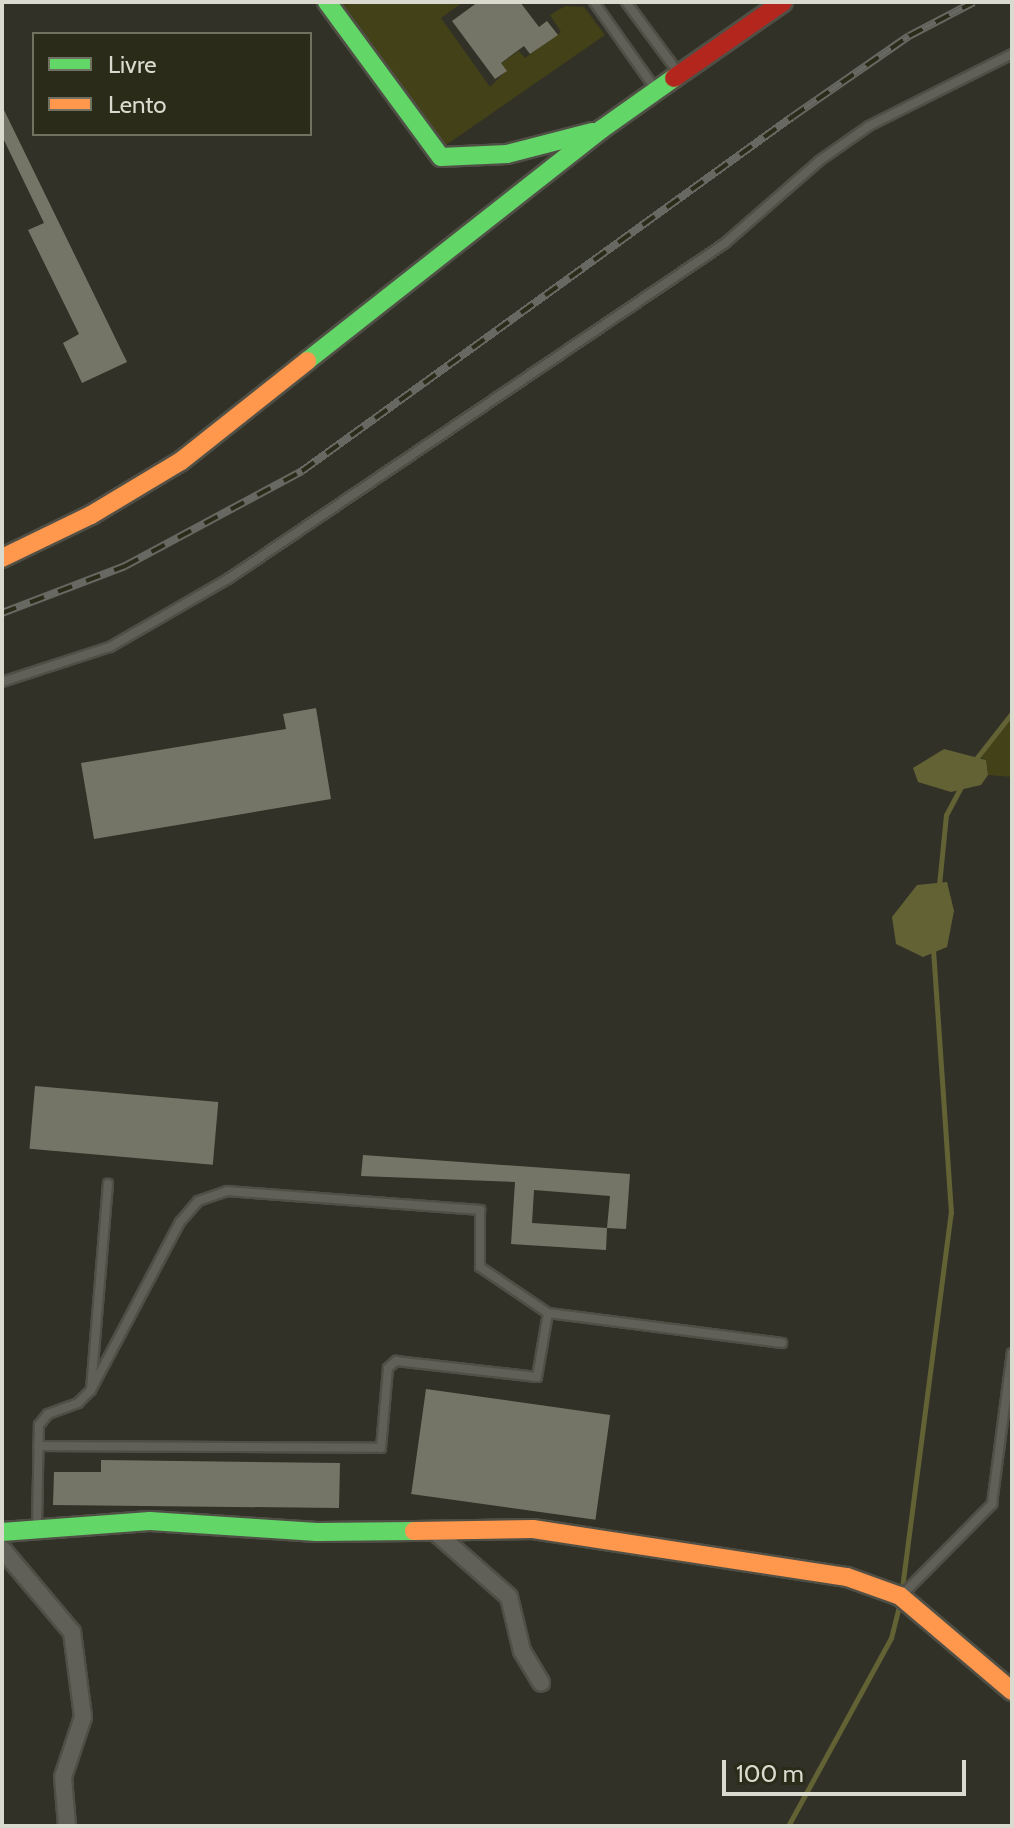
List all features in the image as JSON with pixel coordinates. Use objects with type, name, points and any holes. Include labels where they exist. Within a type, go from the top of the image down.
[{"type":"street","points":[[327,2],[441,157],[507,154],[602,129]]},
{"type":"street","points":[[2,558],[91,515],[181,461],[602,129],[783,2]]},
{"type":"street","points":[[2,1532],[150,1521],[317,1532],[533,1529],[624,1540],[847,1577],[900,1596],[1012,1691]]},
{"type":"street","points":[[434,1531],[509,1597],[522,1651],[541,1683]]},
{"type":"street","points":[[2,1549],[72,1632],[83,1717],[63,1777],[67,1826]]},
{"type":"lane","points":[[594,2],[657,90]]},
{"type":"lane","points":[[626,2],[680,74]]},
{"type":"lane","points":[[2,682],[110,647],[228,579],[724,244],[869,126],[1012,54]]},
{"type":"lane","points":[[91,1390],[108,1184]]},
{"type":"lane","points":[[37,1527],[39,1425],[48,1414],[78,1403],[91,1390],[180,1222],[198,1201],[227,1191],[480,1210],[480,1267],[548,1313],[782,1343]]},
{"type":"lane","points":[[38,1446],[381,1448],[388,1368],[396,1361],[537,1377],[548,1313]]},
{"type":"lane","points":[[900,1596],[992,1504],[1012,1353]]},
{"type":"shaded area","points":[[340,2],[463,2],[441,18],[490,87],[506,71],[501,63],[519,51],[525,58],[561,32],[550,15],[565,6],[584,7],[605,35],[446,145]]},
{"type":"shaded area","points":[[1012,713],[1012,777],[988,775],[986,760],[978,755]]},
{"type":"shaded area","points":[[944,749],[986,760],[988,775],[981,785],[951,792],[918,782],[913,768]]},
{"type":"shaded area","points":[[947,882],[954,911],[947,947],[923,957],[896,944],[892,917],[917,885]]},
{"type":"building","points":[[478,2],[520,2],[539,27],[547,21],[558,35],[530,54],[524,46],[501,63],[507,71],[495,79],[452,21]]},
{"type":"building","points":[[2,106],[127,362],[82,383],[63,343],[79,334],[28,230],[44,223],[2,136]]},
{"type":"building","points":[[316,708],[331,799],[94,839],[81,763],[286,729],[283,714]]},
{"type":"building","points":[[35,1086],[218,1102],[213,1165],[30,1149]]},
{"type":"building","points":[[363,1155],[630,1174],[626,1229],[607,1228],[606,1250],[511,1244],[515,1182],[361,1176]],"holes":[[[534,1190],[610,1196],[607,1228],[532,1223]]]},
{"type":"building","points":[[426,1389],[610,1415],[595,1520],[411,1494]]},
{"type":"building","points":[[101,1460],[340,1463],[339,1508],[53,1505],[54,1472],[101,1472]]},
{"type":"waterway","points":[[975,760],[1012,713]]},
{"type":"waterway","points":[[939,885],[946,815],[961,787]]},
{"type":"waterway","points":[[902,1588],[951,1213],[933,946]]},
{"type":"waterway","points":[[788,1826],[891,1638],[899,1606]]},
{"type":"railway","points":[[2,613],[125,566],[302,471],[792,117],[909,36],[974,2]]},
{"type":"traffic: fast","points":[[327,2],[441,157],[507,154],[592,132]]},
{"type":"traffic: fast","points":[[307,361],[602,129],[674,78]]},
{"type":"traffic: fast","points":[[2,1532],[150,1521],[317,1532],[414,1531]]},
{"type":"traffic: slow","points":[[2,558],[91,515],[181,461],[307,361]]},
{"type":"traffic: slow","points":[[414,1531],[533,1529],[847,1577],[900,1596],[1012,1691]]},
{"type":"traffic: jam","points":[[674,78],[783,2]]}]
